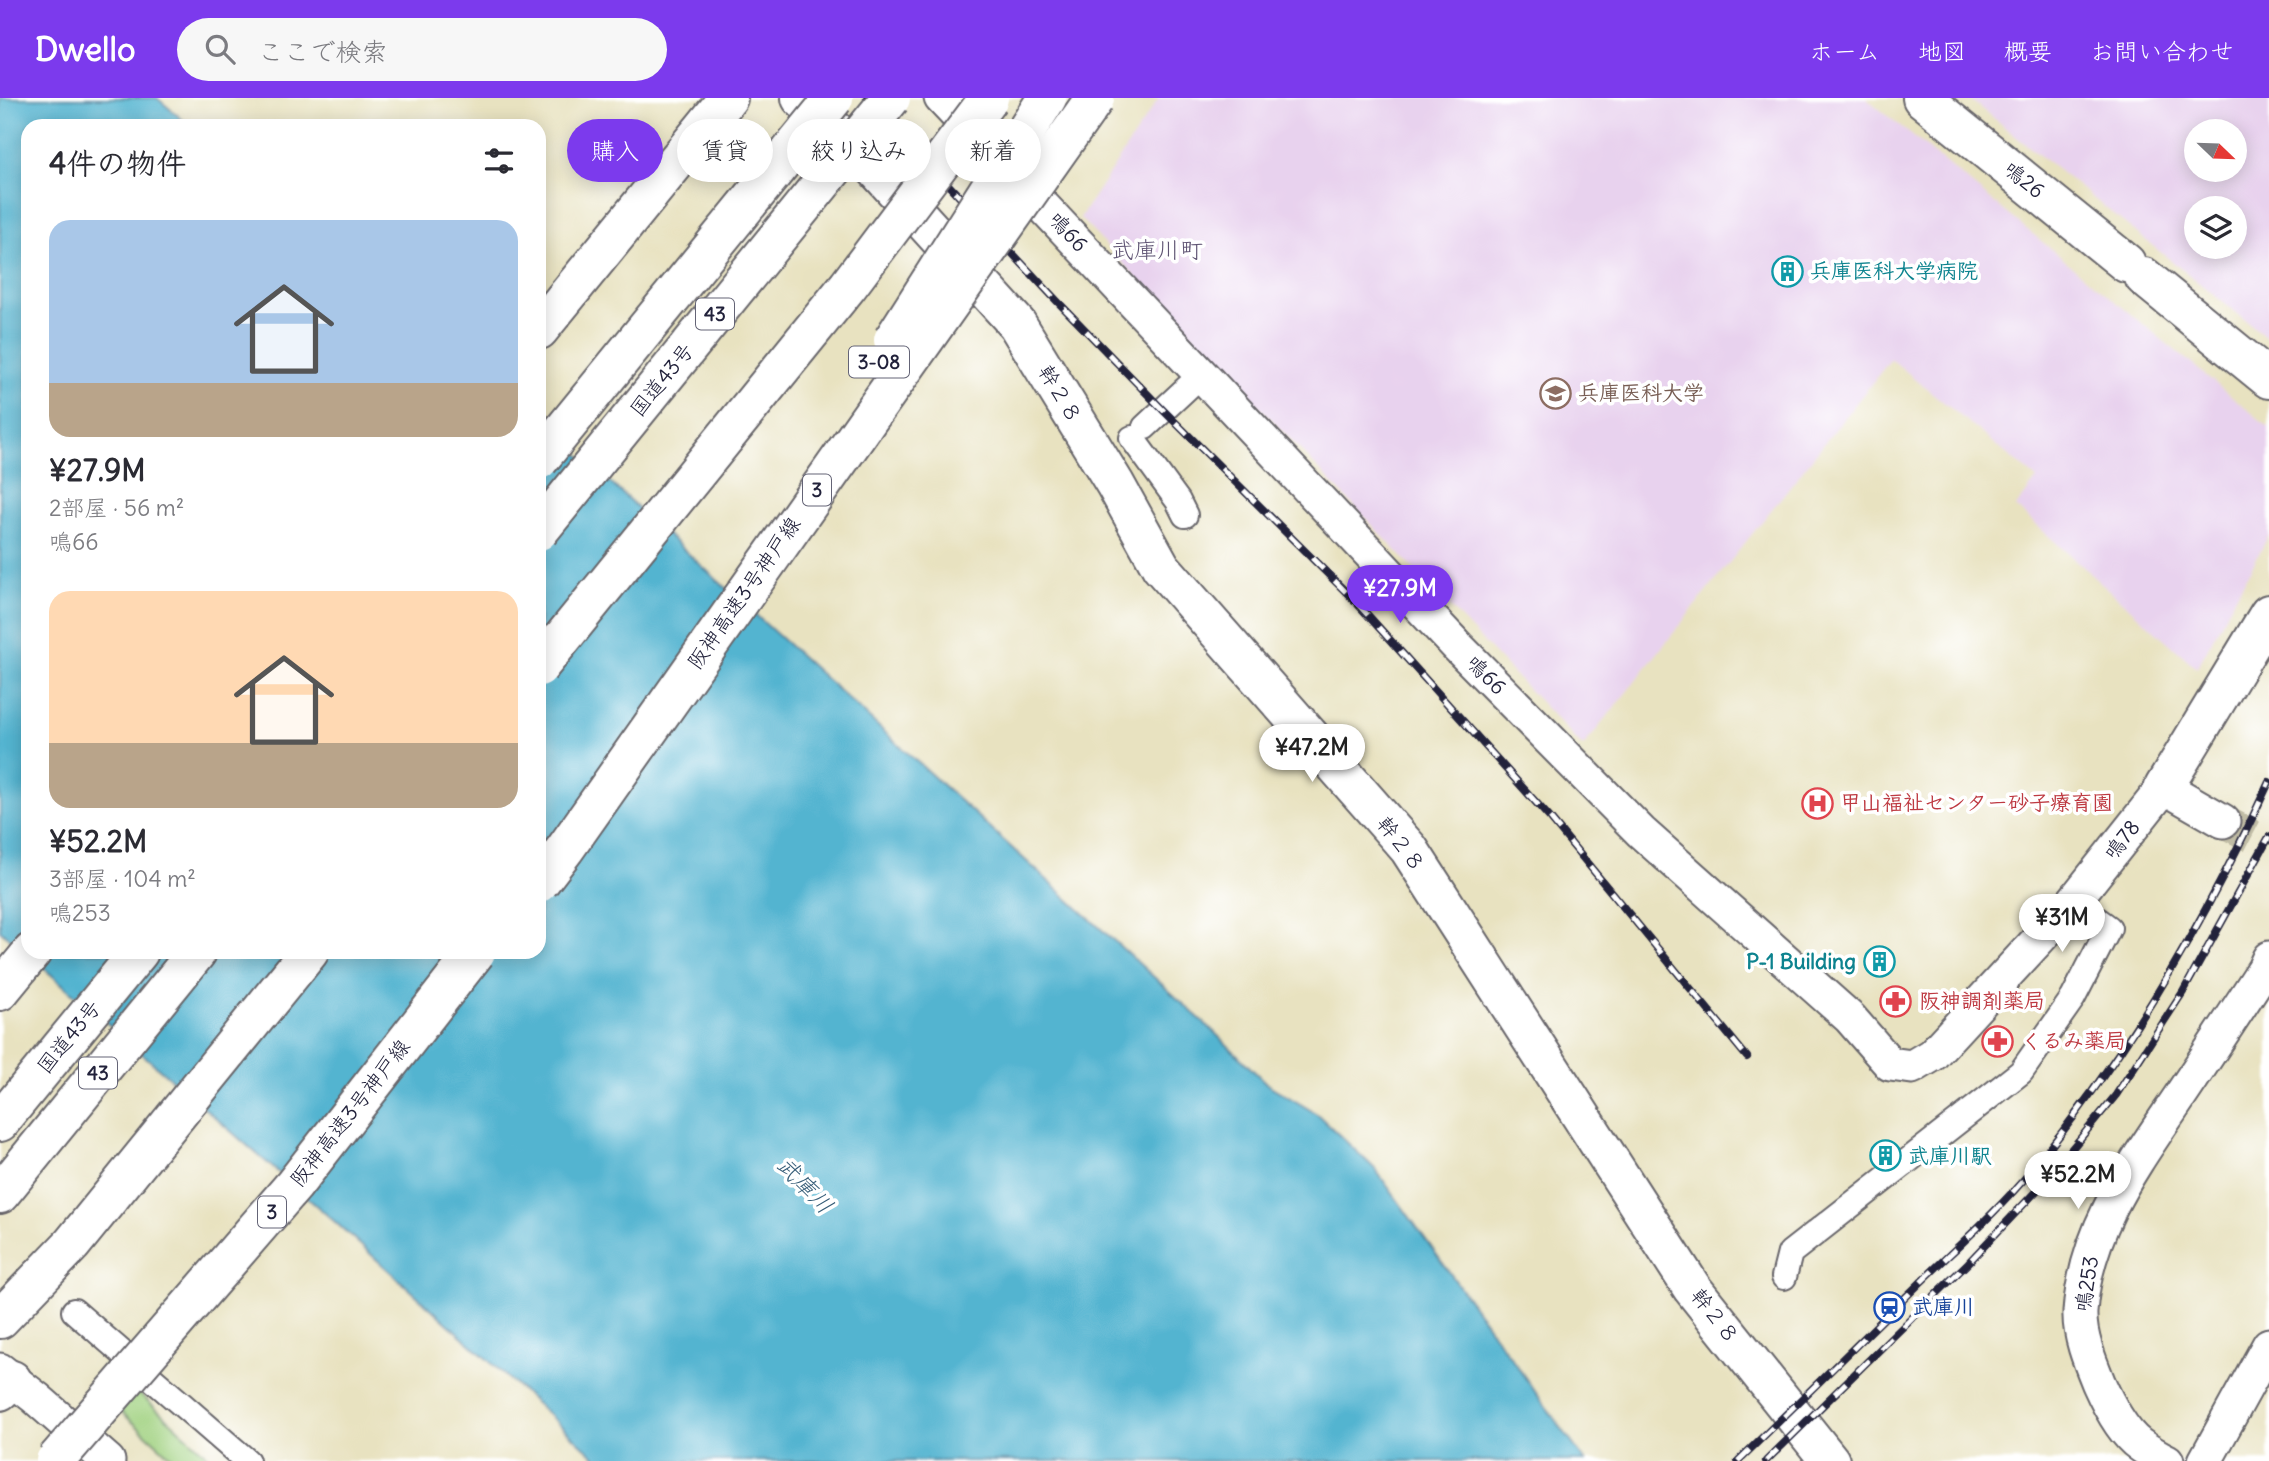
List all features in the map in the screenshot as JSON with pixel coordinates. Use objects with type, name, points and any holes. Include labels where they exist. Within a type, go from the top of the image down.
[{"type":"main road","points":[[546,321],[728,98]]},
{"type":"main road","name":"幹２８","points":[[801,98],[874,168],[1017,324],[1115,484],[1161,567],[1409,849],[1692,1288],[1830,1461]]},
{"type":"main road","name":"43","points":[[546,451],[834,98]]},
{"type":"main road","name":"国道43号","points":[[546,522],[891,98]]},
{"type":"main road","points":[[546,658],[848,286],[989,98]]},
{"type":"main road","name":"3-08","points":[[710,625],[1047,98]]},
{"type":"main road","name":"阪神高速3号神戸線","points":[[710,625],[1084,98]]},
{"type":"main road","name":"阪神高速3号神戸線","points":[[546,874],[1095,98]]},
{"type":"main road","name":"鳴26","points":[[1922,98],[2269,379]]},
{"type":"main road","name":"鳴78","points":[[2164,787],[2269,614]]},
{"type":"main road","points":[[0,991],[26,959]]},
{"type":"main road","name":"国道43号","points":[[0,1122],[133,959]]},
{"type":"main road","name":"43","points":[[0,1194],[191,959]]},
{"type":"main road","points":[[0,1319],[72,1244],[303,959]]},
{"type":"main road","name":"阪神高速3号神戸線","points":[[55,1461],[295,1185],[471,959]]},
{"type":"main road","name":"阪神高速3号神戸線","points":[[66,1461],[299,1190],[480,959]]},
{"type":"street","name":"鳴66","points":[[948,101],[1458,648],[1641,832],[1850,1018],[1890,1064],[1912,1067]]},
{"type":"street","points":[[1185,515],[1139,433],[1202,374]]},
{"type":"street","points":[[2164,787],[2222,821]]},
{"type":"street","name":"鳴78","points":[[1912,1067],[1932,1055],[2073,902],[2164,787]]},
{"type":"street","points":[[1787,1265],[2021,1072],[2073,998],[2109,928],[2083,909]]},
{"type":"street","name":"鳴253","points":[[2167,1461],[2138,1444],[2118,1420],[2103,1394],[2085,1344],[2080,1314],[2085,1286],[2094,1245],[2108,1209],[2269,958]]},
{"type":"street","points":[[74,1311],[247,1461]]},
{"type":"street","points":[[2206,1461],[2269,1345]]},
{"type":"street","points":[[4,1380],[36,1398],[108,1461]]},
{"type":"shaded area","name":"兵庫医科大学","points":[[1159,98],[1866,98],[2269,427],[2269,535],[2197,668],[2016,507],[2037,479],[1891,359],[1583,747],[1080,218]]},
{"type":"shaded area","points":[[1968,98],[2269,98],[2269,339]]},
{"type":"green space","points":[[106,1363],[214,1461],[176,1461],[90,1384]]},
{"type":"water","points":[[0,98],[157,98],[182,119],[21,119],[21,948],[0,930]]},
{"type":"water","points":[[546,424],[1211,1029],[1267,1084],[1317,1114],[1375,1169],[1585,1461],[600,1461],[334,1221],[33,959],[546,959]]},
{"type":"tunnel","points":[[2223,821],[2269,845]]},
{"type":"railway","points":[[867,98],[1057,301],[1356,602],[1550,818],[1747,1057]]},
{"type":"railway","points":[[1738,1461],[1992,1214],[2032,1170],[2101,1079],[2163,983],[2219,884],[2269,782]]},
{"type":"railway","points":[[1766,1461],[1968,1263],[2042,1185],[2116,1095],[2183,992],[2269,837]]},
{"type":"place","name":"兵庫医科大学病院","points":[[1787,271]]},
{"type":"place","name":"兵庫医科大学","points":[[1555,393]]},
{"type":"place","name":"甲山福祉センター砂子療育園","points":[[1817,803]]},
{"type":"place","name":"P-1 Building","points":[[1879,962]]},
{"type":"place","name":"阪神調剤薬局","points":[[1896,1001]]},
{"type":"place","name":"くるみ薬局","points":[[1998,1041]]},
{"type":"place","name":"武庫川駅","points":[[1885,1156]]},
{"type":"place","name":"武庫川","points":[[1889,1307]]},
{"type":"district","name":"武庫川町","points":[[1157,250]]}]
